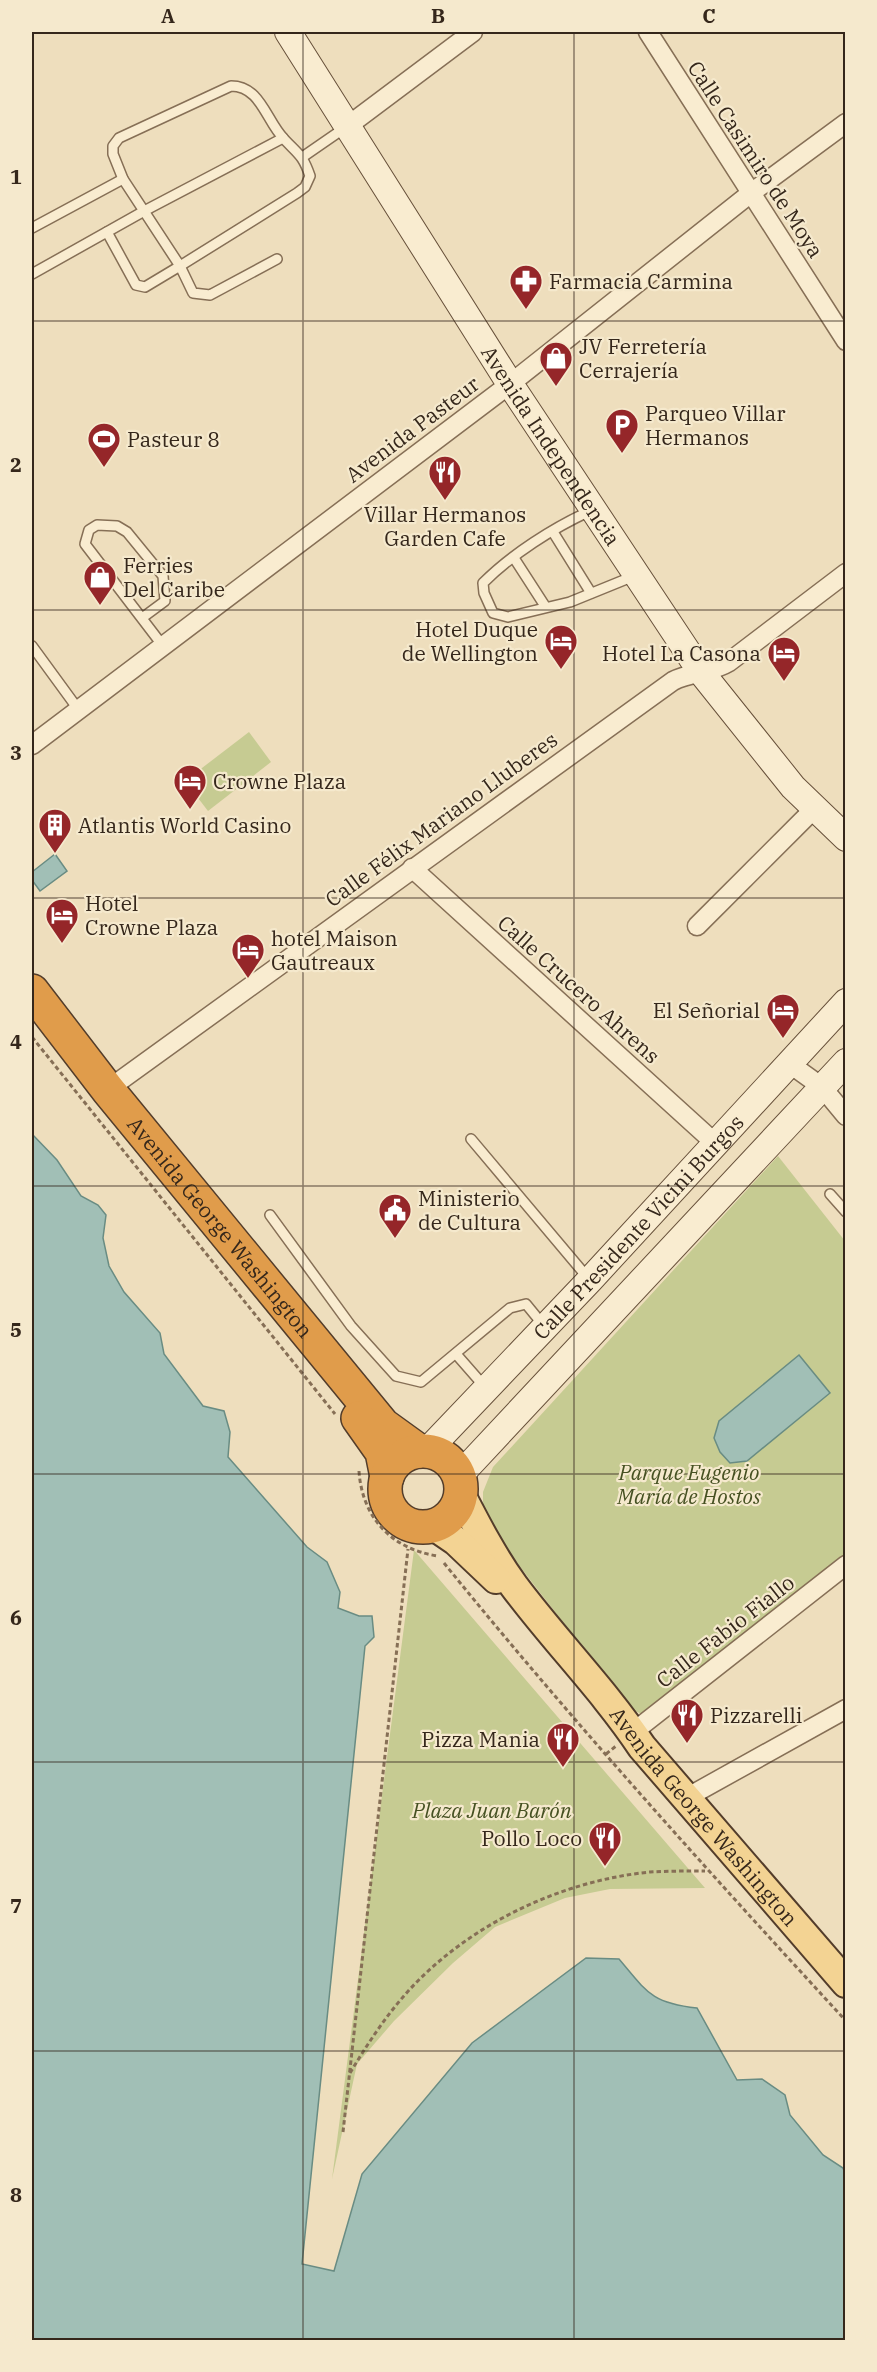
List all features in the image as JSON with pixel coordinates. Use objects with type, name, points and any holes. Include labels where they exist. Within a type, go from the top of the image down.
[{"type":"highway","name":"Avenida George Washington","points":[[32,991],[102,1094],[286,1333],[359,1419],[382,1452],[373,1472]]},
{"type":"highway","name":"Avenida George Washington","points":[[32,1016],[102,1094],[383,1425],[423,1451]]},
{"type":"highway","points":[[423,1451],[449,1461],[460,1485],[459,1504],[449,1518],[434,1526],[416,1527],[399,1520],[393,1513],[373,1472],[399,1459],[423,1451]]},
{"type":"main road","name":"Avenida George Washington","points":[[460,1485],[490,1550],[564,1649],[686,1797],[846,1983]]},
{"type":"main road","name":"Avenida George Washington","points":[[434,1526],[477,1560],[564,1649]]},
{"type":"street","name":"Avenida Independencia","points":[[288,32],[349,125],[510,384],[701,672],[793,787],[846,838]]},
{"type":"street","points":[[349,125],[473,32]]},
{"type":"street","name":"Calle Casimiro de Moya","points":[[648,32],[846,341]]},
{"type":"street","name":"Avenida Pasteur","points":[[32,745],[510,384],[751,194],[846,123]]},
{"type":"street","name":"Calle Félix Mariano Lluberes","points":[[102,1094],[673,681],[718,668],[729,662],[846,573]]},
{"type":"street","points":[[697,927],[815,808]]},
{"type":"street","name":"Calle Crucero Ahrens","points":[[412,868],[716,1144]]},
{"type":"street","name":"Calle Presidente Vicini Burgos","points":[[423,1451],[590,1280],[846,1002]]},
{"type":"street","name":"Calle Presidente Vicini Burgos","points":[[460,1485],[846,1062]]},
{"type":"street","points":[[790,1065],[822,1087],[846,1116]]},
{"type":"street","name":"Calle Fabio Fiallo","points":[[632,1733],[846,1565]]},
{"type":"street","points":[[686,1797],[846,1709]]},
{"type":"lane","points":[[107,232],[136,285],[145,287],[180,266],[305,187],[310,176],[304,156],[283,138],[261,103],[247,89],[231,87],[119,138],[113,146],[113,154],[123,178],[146,210],[180,266],[193,293],[210,295],[277,260]]},
{"type":"lane","points":[[304,156],[349,125]]},
{"type":"lane","points":[[32,274],[146,210],[283,138]]},
{"type":"lane","points":[[32,228],[123,178]]},
{"type":"lane","points":[[593,510],[553,532],[514,558],[483,583],[484,593],[494,613],[508,617],[545,606],[570,602],[636,575]]},
{"type":"lane","points":[[142,618],[165,601],[162,576],[127,532],[117,525],[97,525],[89,530],[85,544],[163,646]]},
{"type":"lane","points":[[553,532],[591,593]]},
{"type":"lane","points":[[514,558],[545,606]]},
{"type":"lane","points":[[32,646],[78,709]]},
{"type":"lane","points":[[471,1139],[590,1280]]},
{"type":"lane","points":[[830,1194],[846,1212]]},
{"type":"lane","points":[[270,1215],[351,1326],[396,1376],[421,1382],[510,1308],[526,1304],[544,1326]]},
{"type":"lane","points":[[456,1354],[486,1388]]},
{"type":"path","points":[[32,1036],[341,1422]]},
{"type":"path","points":[[373,1472],[360,1487],[366,1506],[376,1524],[408,1549],[439,1557],[512,1647],[706,1870],[846,2021]]},
{"type":"path","points":[[343,2132],[381,1810],[408,1549]]},
{"type":"path","points":[[349,2075],[377,2029],[412,1987],[452,1951],[497,1921],[545,1898],[596,1881],[650,1872],[706,1870]]},
{"type":"green space","points":[[249,732],[271,762],[208,811],[185,781]]},
{"type":"green space","name":"Parque Eugenio María de Hostos","points":[[778,1156],[845,1241],[845,1562],[642,1714],[630,1709],[483,1519],[483,1492],[493,1467]]},
{"type":"green space","name":"Plaza Juan Barón","points":[[414,1550],[705,1888],[610,1889],[565,1898],[495,1927],[453,1963],[394,2021],[357,2064],[332,2179]]},
{"type":"water","points":[[55,854],[67,871],[40,891],[32,880],[32,872]]},
{"type":"water","points":[[32,1134],[57,1160],[81,1196],[98,1205],[106,1215],[103,1238],[109,1266],[124,1292],[160,1333],[164,1354],[203,1406],[224,1411],[230,1432],[228,1457],[307,1547],[327,1562],[340,1592],[338,1608],[359,1616],[372,1616],[374,1637],[365,1646],[302,2264],[334,2271],[362,2174],[472,2043],[586,1958],[619,1959],[651,1994],[669,2003],[697,2008],[737,2080],[762,2079],[785,2095],[790,2115],[823,2155],[843,2168],[846,2176],[845,2340],[32,2340]]},
{"type":"water","points":[[799,1355],[830,1393],[747,1461],[730,1463],[720,1452],[714,1438],[719,1421]]},
{"type":"place","name":"Farmacia Carmina","points":[[526,310]]},
{"type":"place","name":"JV Ferretería Cerrajería","points":[[556,387]]},
{"type":"place","name":"Parqueo Villar Hermanos","points":[[622,454]]},
{"type":"place","name":"Pasteur 8","points":[[104,468]]},
{"type":"place","name":"Villar Hermanos Garden Cafe","points":[[445,501]]},
{"type":"place","name":"Ferries Del Caribe","points":[[100,606]]},
{"type":"place","name":"Hotel Duque de Wellington","points":[[561,670]]},
{"type":"place","name":"Hotel La Casona","points":[[784,682]]},
{"type":"place","name":"Crowne Plaza","points":[[190,810]]},
{"type":"place","name":"Atlantis World Casino","points":[[55,854]]},
{"type":"place","name":"Hotel Crowne Plaza","points":[[62,944]]},
{"type":"place","name":"hotel Maison Gautreaux","points":[[248,979]]},
{"type":"place","name":"El Señorial","points":[[783,1039]]},
{"type":"place","name":"Ministerio de Cultura","points":[[395,1239]]},
{"type":"place","name":"Pizzarelli","points":[[687,1744]]},
{"type":"place","name":"Pizza Mania","points":[[563,1768]]},
{"type":"place","name":"Pollo Loco","points":[[605,1867]]}]
